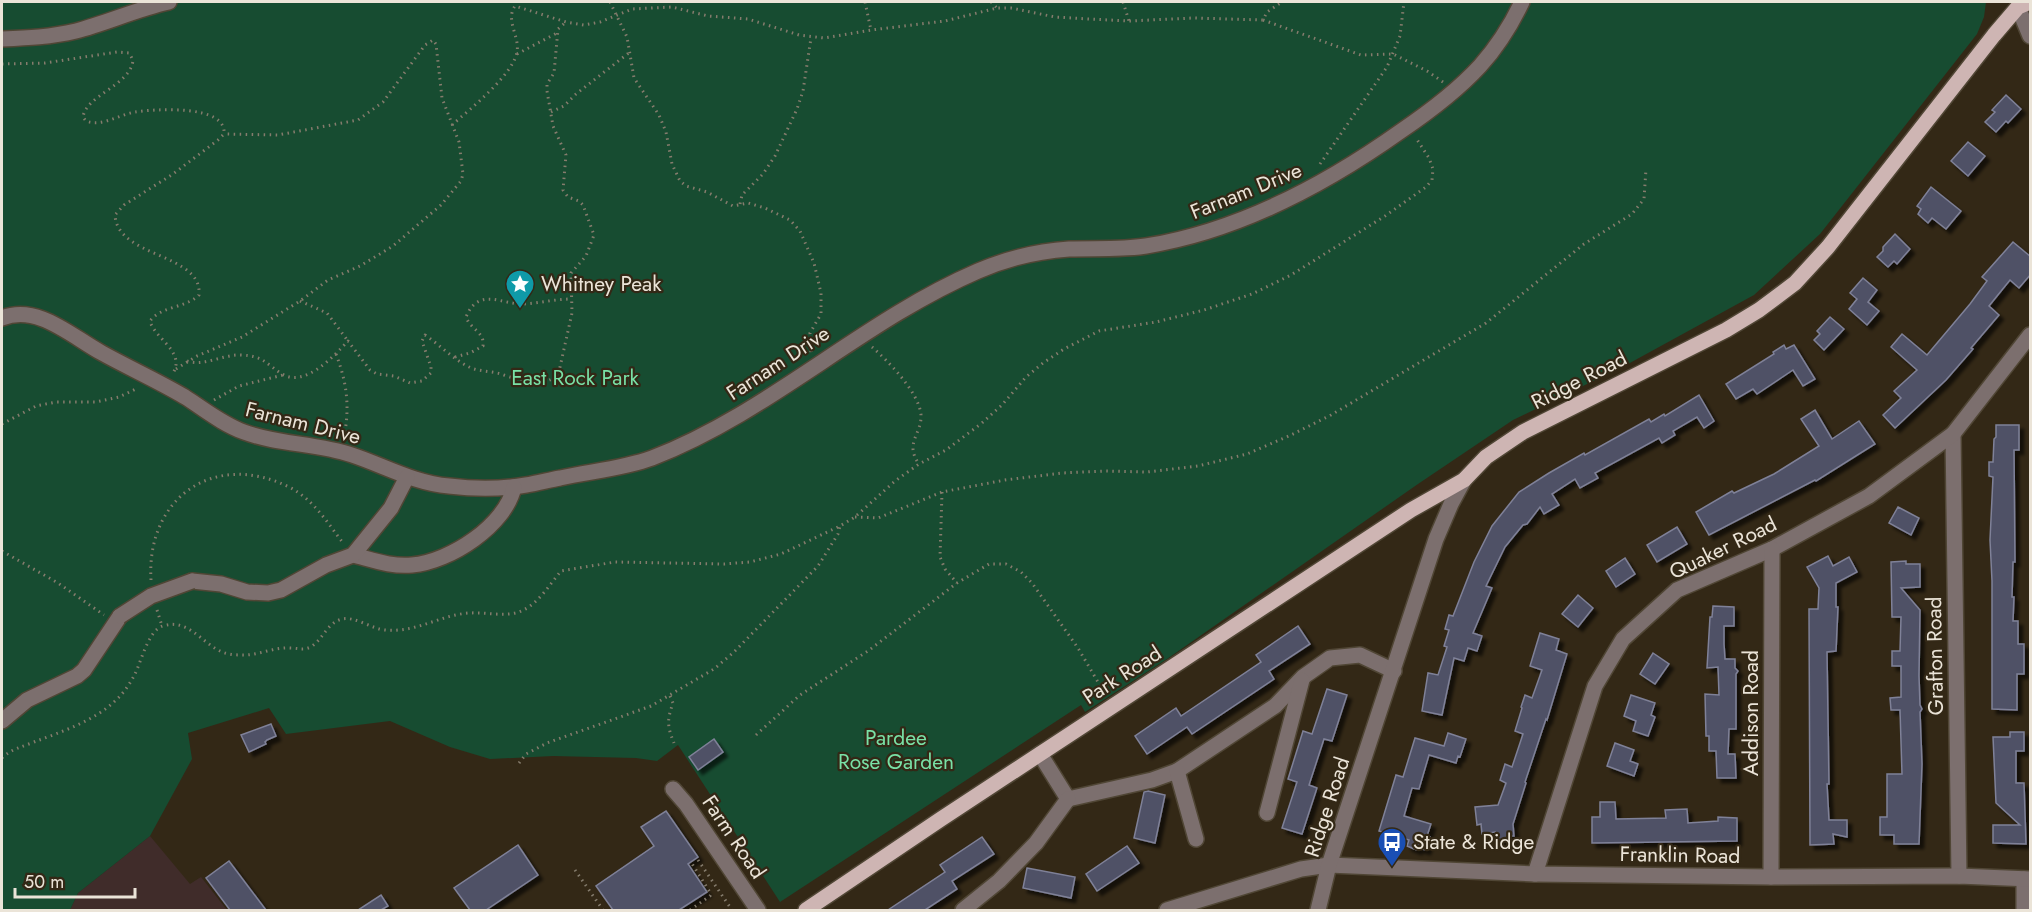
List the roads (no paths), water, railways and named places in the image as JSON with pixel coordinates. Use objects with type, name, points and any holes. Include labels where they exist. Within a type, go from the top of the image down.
[{"type":"main road","name":"Ridge Road","points":[[1464,480],[1486,457],[1523,432],[1726,330],[1759,310],[1795,283],[1845,227],[2021,3]]},
{"type":"main road","name":"Park Road","points":[[806,910],[1411,510],[1464,480]]},
{"type":"street","points":[[2,39],[63,34],[169,2]]},
{"type":"street","name":"Farnam Drive","points":[[2,318],[15,314],[37,316],[159,382],[235,429],[277,441],[342,451],[431,484],[453,487],[514,487],[620,467],[656,456],[732,419],[859,336],[944,288],[1004,261],[1064,249],[1142,247],[1210,230],[1296,196],[1335,175],[1408,126],[1455,90],[1488,57],[1522,2]]},
{"type":"street","points":[[2021,3],[2031,36]]},
{"type":"street","name":"Quaker Road","points":[[1535,874],[1595,686],[1623,639],[1677,590],[1772,549],[1869,496],[1953,434],[2031,335]]},
{"type":"street","name":"Grafton Road","points":[[1953,434],[1959,876]]},
{"type":"street","points":[[2,721],[27,700],[77,676],[84,670],[117,619],[151,596],[192,581],[221,584],[247,592],[268,593],[281,590],[326,565],[353,555],[391,508],[407,477]]},
{"type":"street","name":"Ridge Road","points":[[1318,910],[1329,865],[1436,539],[1464,480]]},
{"type":"street","points":[[353,555],[399,566],[424,563],[441,557],[475,538],[496,520],[511,500],[514,487]]},
{"type":"street","name":"Addison Road","points":[[1771,878],[1772,549]]},
{"type":"street","points":[[963,910],[999,881],[1036,843],[1068,799],[1152,780],[1177,771],[1275,706],[1303,677],[1330,658],[1360,655],[1394,670]]},
{"type":"street","points":[[1267,813],[1303,677]]},
{"type":"street","points":[[1040,754],[1068,799]]},
{"type":"street","points":[[1177,771],[1196,839]]},
{"type":"street","name":"Farm Road","points":[[673,789],[686,804],[758,910]]},
{"type":"street","name":"Franklin Road","points":[[1167,910],[1192,907],[1301,869],[1329,865],[1535,874],[1771,878],[1959,876],[2027,879]]},
{"type":"street","points":[[2025,910],[2027,879]]},
{"type":"place","name":"Whitney Peak","points":[[520,310]]},
{"type":"place","name":"State & Ridge","points":[[1392,868]]},
{"type":"park label","name":"East Rock Park","points":[[575,378]]},
{"type":"park label","name":"Pardee Rose Garden","points":[[896,750]]}]
